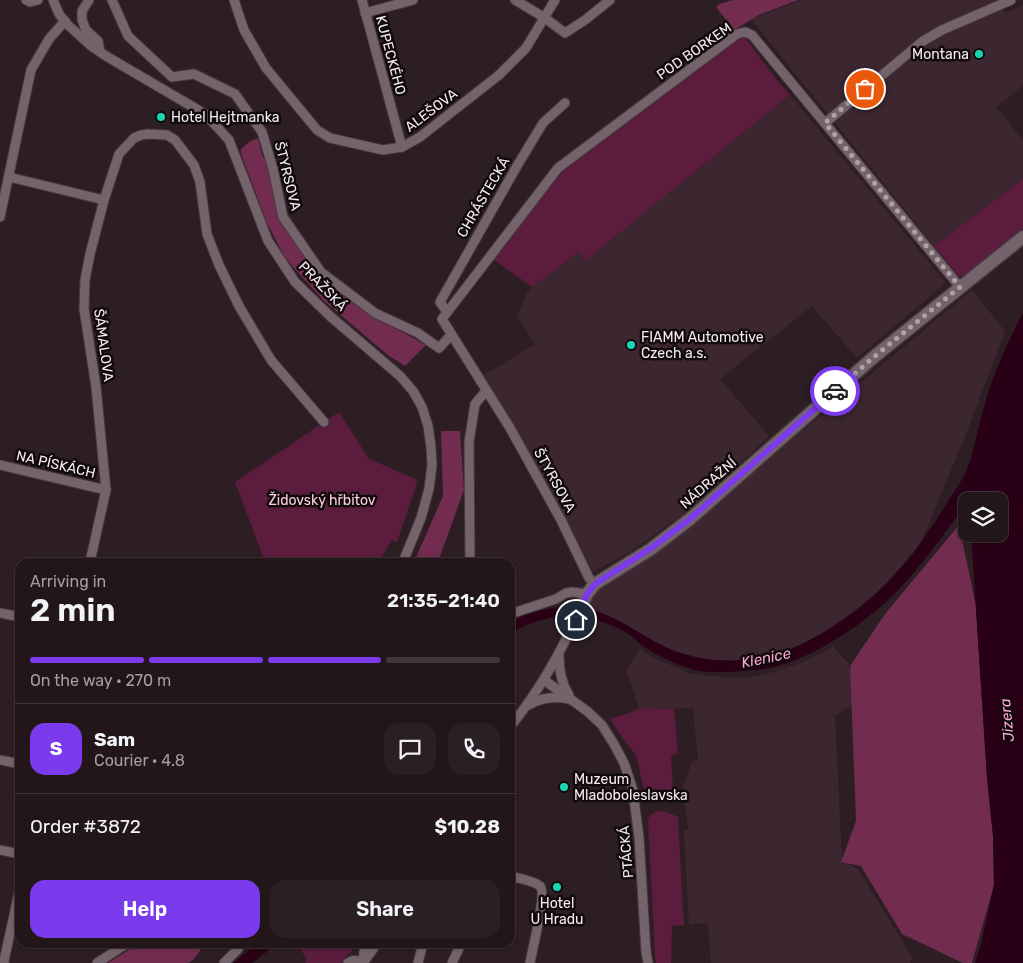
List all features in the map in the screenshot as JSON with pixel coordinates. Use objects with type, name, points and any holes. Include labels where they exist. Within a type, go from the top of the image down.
[{"type":"street","points":[[26,0],[30,2],[38,0]]},
{"type":"street","name":"PRAŽSKÁ","points":[[53,0],[59,14],[80,38],[100,52],[205,114],[211,120],[229,140],[268,241],[295,282],[331,317],[400,376],[413,391],[422,407],[428,426],[432,464],[429,489],[421,518],[405,558]]},
{"type":"street","points":[[89,0],[82,11],[82,20],[86,30],[98,41],[100,52]]},
{"type":"street","name":"ŠTYRSOVA","points":[[112,0],[128,36],[172,77],[194,74],[235,94],[262,132],[273,169],[283,217],[321,272],[374,312],[418,333],[439,348],[451,335]]},
{"type":"street","name":"ALEŠOVA","points":[[234,0],[244,30],[266,68],[317,130],[330,138],[383,150],[402,147],[420,137],[499,75],[526,48],[555,0]]},
{"type":"street","name":"KUPECKÉHO","points":[[362,0],[402,147]]},
{"type":"street","points":[[365,13],[413,0]]},
{"type":"street","points":[[516,0],[565,33],[610,0]]},
{"type":"street","points":[[960,287],[825,123],[922,41],[947,27],[1011,0]]},
{"type":"street","points":[[0,216],[31,70],[49,39],[65,21]]},
{"type":"street","name":"POD BORKEM","points":[[444,315],[558,168],[737,34],[745,32],[752,35],[825,123]]},
{"type":"street","name":"CHRÁSTECKÁ","points":[[444,315],[440,302],[461,264],[543,123],[565,103]]},
{"type":"street","name":"ŠÁMALOVA","points":[[91,558],[106,490],[96,386],[84,309],[85,280],[104,200],[119,154],[134,138],[148,134],[167,135],[175,140],[194,165],[200,182],[207,234],[219,265],[239,306],[271,360],[324,422]]},
{"type":"street","points":[[8,177],[104,200]]},
{"type":"street","name":"NÁDRAŽNÍ","points":[[588,594],[690,519],[869,361],[1023,237]]},
{"type":"street","name":"ŠTYRSOVA","points":[[444,315],[451,335],[510,428],[561,520],[589,578],[588,594]]},
{"type":"street","points":[[470,558],[469,442],[475,404],[486,391]]},
{"type":"street","name":"NA PÍSKÁCH","points":[[0,465],[106,490]]},
{"type":"street","points":[[515,612],[556,599],[566,593],[588,594],[559,655],[515,721]]},
{"type":"street","points":[[0,613],[15,616]]},
{"type":"street","name":"PTÁCKÁ","points":[[559,655],[561,680],[572,700]]},
{"type":"street","name":"PTÁCKÁ","points":[[544,680],[588,711],[602,726],[624,763],[633,790],[639,837],[648,963]]},
{"type":"street","points":[[525,708],[547,697],[572,700]]},
{"type":"street","points":[[0,760],[15,763]]},
{"type":"street","points":[[0,850],[15,853]]},
{"type":"street","points":[[515,877],[538,884],[542,889],[542,901],[530,963]]},
{"type":"street","points":[[4,963],[15,911]]},
{"type":"street","points":[[97,963],[121,948]]},
{"type":"street","points":[[224,963],[238,948]]},
{"type":"street","points":[[363,963],[364,948]]},
{"type":"street","points":[[363,963],[374,948]]},
{"type":"street","points":[[418,963],[422,948]]},
{"type":"street","points":[[452,963],[459,948]]},
{"type":"street","points":[[348,963],[356,960],[363,963]]},
{"type":"shaded area","points":[[733,0],[798,0],[759,15],[734,30],[716,7],[719,4]]},
{"type":"shaded area","points":[[802,0],[994,0],[1008,15],[1007,12],[1023,5],[1023,86],[996,107],[1023,140],[1023,179],[934,246],[751,19]]},
{"type":"shaded area","points":[[790,95],[946,283],[857,358],[812,306],[720,379],[769,436],[697,504],[636,548],[593,572],[548,488],[495,398],[484,375],[535,344],[517,316],[527,293],[532,287],[578,253],[586,260]]},
{"type":"shaded area","points":[[258,138],[262,155],[269,166],[279,219],[319,274],[368,313],[426,345],[405,366],[389,356],[323,300],[284,256],[267,223],[241,154],[241,149],[249,142]]},
{"type":"shaded area","points":[[972,290],[1005,331],[968,429],[921,543],[872,597],[823,633],[804,643],[779,653],[752,660],[736,661],[704,659],[672,650],[618,620],[588,607],[598,588],[656,553]]},
{"type":"shaded area","points":[[441,431],[460,431],[464,490],[439,558],[416,558],[443,496]]},
{"type":"shaded area","points":[[958,526],[958,542],[963,542],[976,606],[987,778],[993,836],[994,885],[972,963],[963,963],[902,934],[861,866],[841,862],[856,821],[850,666],[885,614]]},
{"type":"shaded area","points":[[833,647],[849,664],[854,703],[835,716],[842,861],[858,869],[912,957],[910,963],[711,963],[708,923],[689,924],[684,830],[688,830],[683,787],[692,761],[698,760],[693,708],[639,708],[626,670],[640,649],[656,659],[692,674],[736,678],[750,677],[801,663]]},
{"type":"shaded area","points":[[131,948],[202,948],[193,960],[188,963],[108,963]]},
{"type":"green space","points":[[743,35],[790,95],[586,260],[578,253],[532,287],[493,259],[562,172],[697,67]]},
{"type":"green space","points":[[1023,179],[1023,230],[967,275],[958,276],[934,246]]},
{"type":"green space","name":"Židovský hřbitov","points":[[339,412],[369,459],[418,480],[397,542],[392,540],[381,558],[264,558],[235,482]]},
{"type":"green space","points":[[639,708],[674,709],[678,753],[671,756],[673,791],[670,796],[656,798],[656,795],[649,794],[644,789],[636,755],[610,719]]},
{"type":"green space","points":[[658,811],[667,812],[678,817],[684,925],[672,926],[671,963],[656,963],[655,956],[648,820],[650,815]]},
{"type":"green space","points":[[300,948],[354,948],[344,959],[343,963],[305,963],[307,960]]},
{"type":"water","points":[[1023,313],[1023,963],[975,963],[994,885],[993,836],[987,778],[972,542],[1008,542],[1008,492],[958,492],[958,515],[920,566],[903,585],[876,611],[842,636],[806,656],[788,663],[758,670],[704,672],[674,663],[610,625],[582,617],[554,617],[540,620],[515,631],[515,620],[532,612],[571,607],[586,608],[614,619],[673,650],[704,659],[724,660],[753,659],[781,653],[821,634],[877,593],[908,560],[925,537],[961,481],[970,462],[995,373]]},
{"type":"water","points":[[252,948],[272,948],[252,963],[233,963]]},
{"type":"way so far","points":[[835,391],[960,287],[825,123],[865,89]]},
{"type":"place","name":"Montana","points":[[979,54]]},
{"type":"place","name":"Hotel Hejtmanka","points":[[161,117]]},
{"type":"place","name":"FIAMM Automotive Czech a.s.","points":[[631,345]]},
{"type":"place","name":"Muzeum Mladoboleslavska","points":[[564,787]]},
{"type":"place","name":"Hotel U Hradu","points":[[557,887]]},
{"type":"route","points":[[576,620],[587,594],[595,584],[651,548],[690,519],[835,391]]},
{"type":"water label","name":"Klenice","points":[[766,658]]},
{"type":"water label","name":"Jizera","points":[[1007,720]]}]
